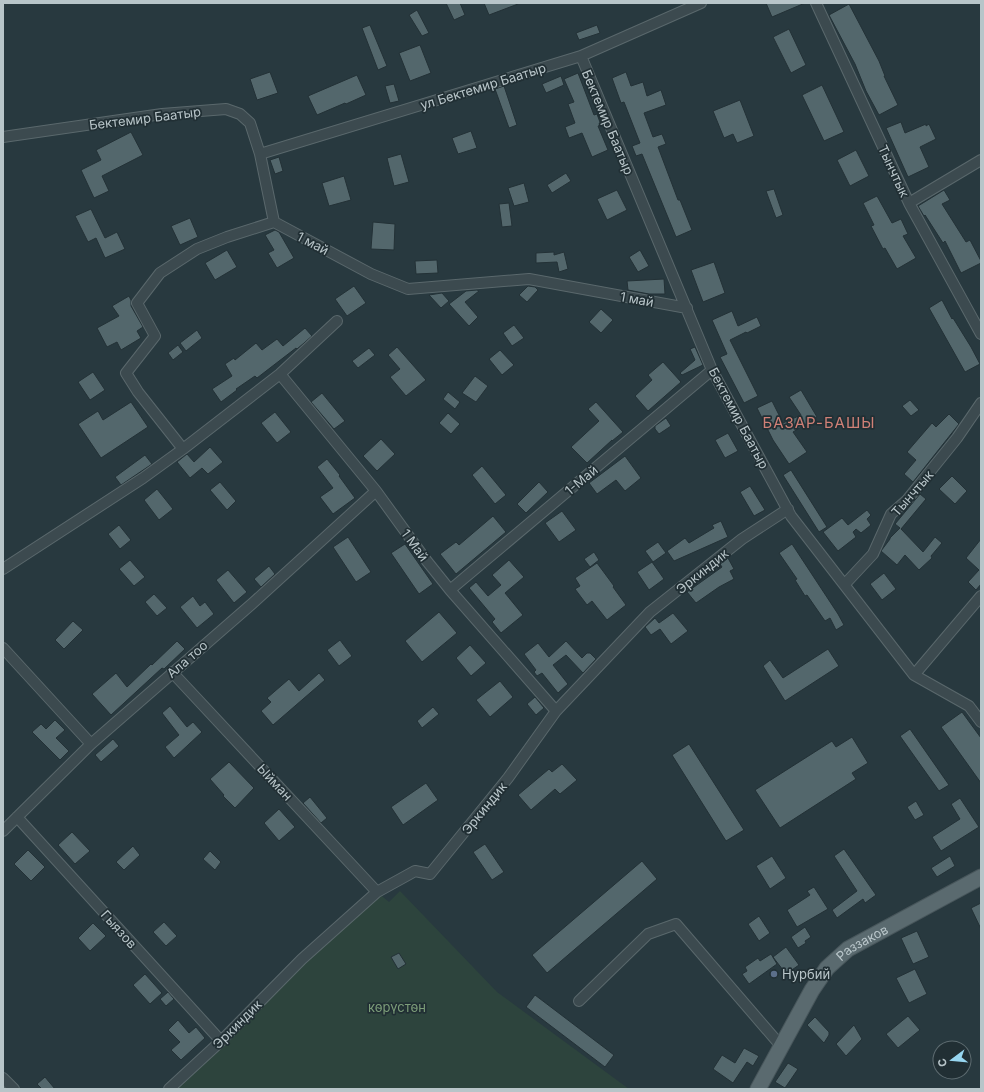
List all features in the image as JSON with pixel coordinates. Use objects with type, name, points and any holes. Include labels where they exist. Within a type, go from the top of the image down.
[{"type":"main road","name":"Раззаков","points":[[758,1089],[812,990],[827,968],[848,949],[981,876]]},
{"type":"street","name":"ул Бектемир Баатыр","points":[[260,154],[581,56],[701,3]]},
{"type":"street","name":"Тынчтык","points":[[816,3],[909,204],[981,334]]},
{"type":"street","name":"Бектемир Баатыр","points":[[581,56],[712,370],[791,516],[914,675],[969,706],[981,722]]},
{"type":"street","name":"Бектемир Баатыр","points":[[3,137],[162,114],[226,109],[240,114],[250,123],[260,154],[274,222]]},
{"type":"street","points":[[909,204],[981,160]]},
{"type":"street","points":[[183,449],[138,392],[126,373],[155,336],[137,304],[160,273],[197,249],[227,237],[274,222]]},
{"type":"street","name":"1 май","points":[[274,222],[371,274],[408,288],[529,279],[687,308]]},
{"type":"street","points":[[3,569],[143,478],[183,449],[280,374],[337,321]]},
{"type":"street","name":"1-Май","points":[[450,590],[712,370]]},
{"type":"street","name":"1 Май","points":[[280,374],[376,491],[426,560],[450,590],[556,711]]},
{"type":"street","name":"Тынчтык","points":[[845,584],[873,554],[892,514],[907,500],[957,438],[981,402]]},
{"type":"street","name":"Ала тоо","points":[[3,831],[91,744],[254,602],[376,491]]},
{"type":"street","name":"Эркиндик","points":[[169,1089],[221,1040],[302,959],[378,892],[414,871],[430,874],[508,778],[556,711],[650,612],[742,539],[788,509]]},
{"type":"street","points":[[914,675],[981,596]]},
{"type":"street","points":[[3,648],[91,744]]},
{"type":"street","name":"Ыйман","points":[[172,672],[378,892]]},
{"type":"street","name":"Гыязов","points":[[17,817],[221,1040]]},
{"type":"street","points":[[579,1001],[648,934],[676,924],[781,1046]]},
{"type":"street","points":[[3,1078],[14,1089]]},
{"type":"green space","name":"көрүстөн","points":[[400,891],[497,992],[629,1089],[169,1089],[377,892],[389,902]]},
{"type":"building","points":[[446,3],[460,3],[465,15],[454,20]]},
{"type":"building","points":[[484,3],[518,3],[518,4],[489,15]]},
{"type":"building","points":[[766,3],[805,3],[772,17]]},
{"type":"building","points":[[849,4],[879,61],[884,76],[898,105],[879,115],[866,91],[855,64],[829,15]]},
{"type":"building","points":[[417,10],[429,33],[422,36],[409,15]]},
{"type":"building","points":[[370,25],[387,66],[378,70],[362,28]]},
{"type":"building","points":[[597,25],[600,33],[579,40],[576,33]]},
{"type":"building","points":[[789,29],[806,65],[791,73],[773,37]]},
{"type":"building","points":[[420,45],[431,73],[410,81],[399,53]]},
{"type":"building","points":[[270,72],[278,93],[257,100],[250,79]]},
{"type":"building","points":[[626,72],[631,86],[643,82],[647,96],[661,90],[666,105],[644,113],[653,137],[662,134],[666,144],[658,147],[678,200],[680,200],[692,230],[676,237],[642,154],[636,156],[632,146],[640,143],[624,102],[621,103],[612,78]]},
{"type":"building","points":[[578,73],[594,115],[597,114],[601,125],[598,126],[608,150],[592,157],[582,133],[569,138],[565,127],[575,123],[568,104],[574,102],[564,79]]},
{"type":"building","points":[[357,75],[366,95],[317,115],[308,96]]},
{"type":"building","points":[[561,76],[564,85],[546,93],[542,84]]},
{"type":"building","points":[[394,84],[399,101],[390,103],[385,86]]},
{"type":"building","points":[[822,85],[844,132],[824,141],[802,95]]},
{"type":"building","points":[[504,86],[517,125],[509,128],[495,89]]},
{"type":"building","points":[[740,100],[754,136],[737,143],[733,134],[724,138],[713,111]]},
{"type":"building","points":[[901,122],[905,133],[929,124],[936,139],[920,147],[929,167],[908,177],[886,128]]},
{"type":"building","points":[[471,131],[477,148],[458,154],[452,138]]},
{"type":"building","points":[[131,132],[143,155],[102,176],[109,191],[94,198],[81,170],[101,160],[96,150]]},
{"type":"building","points":[[856,150],[869,176],[850,186],[837,160]]},
{"type":"building","points":[[401,154],[409,182],[394,186],[387,158]]},
{"type":"building","points":[[279,157],[283,171],[275,174],[270,160]]},
{"type":"building","points":[[566,173],[571,181],[552,193],[547,185]]},
{"type":"building","points":[[344,176],[351,200],[329,206],[322,183]]},
{"type":"building","points":[[524,183],[529,202],[514,206],[508,188]]},
{"type":"building","points":[[774,189],[783,215],[776,218],[766,191]]},
{"type":"building","points":[[617,190],[627,210],[607,220],[597,199]]},
{"type":"building","points":[[944,190],[950,200],[942,204],[966,242],[970,240],[981,261],[981,263],[961,273],[945,241],[943,243],[918,206]]},
{"type":"building","points":[[877,196],[892,223],[901,219],[908,234],[903,236],[916,258],[897,269],[885,248],[883,249],[871,226],[874,225],[863,203]]},
{"type":"building","points":[[509,203],[512,226],[502,227],[499,204]]},
{"type":"building","points":[[91,209],[105,238],[117,232],[125,249],[105,258],[96,238],[88,242],[75,216]]},
{"type":"building","points":[[190,218],[198,237],[180,245],[171,226]]},
{"type":"building","points":[[373,222],[395,224],[394,250],[371,249]]},
{"type":"building","points":[[275,230],[279,232],[294,258],[277,268],[268,253],[274,250],[265,235]]},
{"type":"building","points":[[227,250],[237,267],[215,280],[205,263]]},
{"type":"building","points":[[640,250],[649,266],[638,272],[629,257]]},
{"type":"building","points":[[554,252],[554,255],[564,252],[568,269],[559,272],[557,262],[536,263],[536,253]]},
{"type":"building","points":[[437,260],[438,273],[416,274],[415,261]]},
{"type":"building","points":[[714,262],[725,293],[703,302],[691,270]]},
{"type":"building","points":[[664,279],[665,294],[649,294],[628,290],[627,281]]},
{"type":"building","points":[[354,286],[366,303],[347,316],[335,299]]},
{"type":"building","points":[[528,286],[535,287],[538,290],[527,302],[519,295]]},
{"type":"building","points":[[466,291],[479,291],[465,302],[478,317],[469,326],[449,304]]},
{"type":"building","points":[[442,293],[449,301],[441,308],[429,295]]},
{"type":"building","points":[[129,296],[131,306],[143,327],[137,331],[141,338],[121,350],[117,342],[107,347],[97,328],[119,316],[112,306]]},
{"type":"building","points":[[942,300],[980,364],[965,372],[929,308]]},
{"type":"building","points":[[601,309],[613,320],[601,333],[589,322]]},
{"type":"building","points":[[732,311],[738,326],[757,317],[761,326],[730,340],[758,396],[744,403],[720,357],[727,354],[712,320]]},
{"type":"building","points":[[514,325],[524,338],[512,346],[503,333]]},
{"type":"building","points":[[305,328],[312,336],[297,349],[296,348],[257,378],[255,376],[236,389],[237,390],[221,402],[212,389],[232,376],[225,364],[234,358],[235,360],[256,343],[262,350],[277,339],[283,346]]},
{"type":"building","points":[[197,330],[202,338],[186,351],[180,343]]},
{"type":"building","points":[[178,345],[183,352],[173,360],[168,353]]},
{"type":"building","points":[[397,347],[426,380],[406,396],[390,377],[400,369],[388,355]]},
{"type":"building","points":[[695,347],[703,365],[682,375],[680,373],[695,360],[690,349]]},
{"type":"building","points":[[369,348],[375,355],[358,368],[352,361]]},
{"type":"building","points":[[500,350],[514,365],[502,375],[489,359]]},
{"type":"building","points":[[663,362],[681,382],[648,411],[635,396],[652,380],[648,375]]},
{"type":"building","points":[[93,372],[105,390],[90,400],[78,382]]},
{"type":"building","points":[[475,376],[488,386],[476,402],[462,393]]},
{"type":"building","points":[[801,390],[817,417],[793,432],[807,452],[789,464],[773,440],[757,408],[772,401],[783,423],[801,415],[789,397]]},
{"type":"building","points":[[448,392],[460,402],[455,409],[443,399]]},
{"type":"building","points":[[322,393],[345,421],[334,429],[311,402]]},
{"type":"building","points":[[910,400],[919,410],[911,416],[902,406]]},
{"type":"building","points":[[131,402],[148,427],[101,458],[78,424],[98,411],[103,420]]},
{"type":"building","points":[[596,402],[623,432],[587,463],[571,447],[599,421],[588,409]]},
{"type":"building","points":[[275,412],[291,432],[277,443],[261,423]]},
{"type":"building","points":[[448,413],[460,424],[451,434],[439,423]]},
{"type":"building","points":[[949,414],[959,424],[913,482],[904,474],[916,460],[907,452],[932,423],[936,427]]},
{"type":"building","points":[[666,418],[671,426],[659,434],[655,429],[655,426]]},
{"type":"building","points":[[728,433],[738,451],[725,458],[715,440]]},
{"type":"building","points":[[381,439],[395,454],[377,471],[363,456]]},
{"type":"building","points":[[210,447],[223,462],[208,474],[202,468],[190,478],[177,462],[187,454],[194,462]]},
{"type":"building","points":[[145,455],[152,464],[121,485],[115,477]]},
{"type":"building","points":[[625,456],[641,478],[625,491],[616,480],[597,494],[589,483]]},
{"type":"building","points":[[327,459],[340,475],[339,476],[355,498],[333,514],[320,497],[333,488],[317,467]]},
{"type":"building","points":[[482,466],[506,495],[495,504],[472,475]]},
{"type":"building","points":[[791,470],[827,527],[819,532],[783,475]]},
{"type":"building","points":[[952,476],[967,491],[955,504],[939,489]]},
{"type":"building","points":[[220,482],[236,501],[227,510],[210,490]]},
{"type":"building","points":[[539,482],[548,492],[526,513],[517,504]]},
{"type":"building","points":[[750,486],[765,510],[754,516],[740,492]]},
{"type":"building","points":[[157,489],[173,509],[159,520],[144,500]]},
{"type":"building","points":[[920,494],[926,499],[901,529],[923,552],[935,537],[942,543],[931,556],[932,558],[919,570],[905,555],[897,565],[881,551],[890,538],[900,528],[895,524]]},
{"type":"building","points":[[867,510],[871,515],[867,519],[871,525],[861,533],[856,529],[853,532],[856,537],[838,551],[823,532],[842,518],[848,525]]},
{"type":"building","points":[[562,511],[576,530],[559,542],[545,523]]},
{"type":"building","points":[[493,516],[506,532],[456,574],[440,554],[456,542],[459,545]]},
{"type":"building","points":[[721,521],[728,537],[674,561],[667,551],[685,538],[689,543],[714,528],[712,525]]},
{"type":"building","points":[[119,525],[131,540],[120,549],[108,534]]},
{"type":"building","points":[[348,537],[371,572],[356,582],[333,547]]},
{"type":"building","points":[[981,539],[981,584],[976,590],[968,582],[979,570],[966,558]]},
{"type":"building","points":[[658,542],[666,553],[653,562],[645,551]]},
{"type":"building","points":[[405,544],[433,584],[419,594],[391,553]]},
{"type":"building","points":[[792,544],[844,625],[836,630],[830,618],[825,621],[807,595],[805,596],[795,580],[797,579],[779,553]]},
{"type":"building","points":[[594,552],[599,560],[590,567],[584,559]]},
{"type":"building","points":[[728,558],[734,569],[730,571],[734,579],[719,587],[696,603],[687,592],[722,567],[720,564]]},
{"type":"building","points":[[130,560],[145,577],[134,586],[119,569]]},
{"type":"building","points":[[509,560],[524,577],[505,593],[523,615],[501,633],[492,622],[495,619],[469,588],[476,582],[488,596],[501,585],[492,575]]},
{"type":"building","points":[[652,562],[664,579],[649,590],[637,572]]},
{"type":"building","points":[[597,563],[626,605],[607,620],[592,601],[587,605],[575,589],[580,586],[575,578]]},
{"type":"building","points":[[269,566],[275,574],[261,587],[254,579]]},
{"type":"building","points":[[228,570],[247,592],[234,603],[216,580]]},
{"type":"building","points":[[884,573],[896,589],[882,600],[870,584]]},
{"type":"building","points":[[154,594],[167,608],[157,616],[145,602]]},
{"type":"building","points":[[193,596],[200,606],[205,602],[214,614],[197,628],[180,607]]},
{"type":"building","points":[[439,612],[457,633],[422,662],[405,641]]},
{"type":"building","points":[[673,613],[688,631],[671,644],[660,629],[651,635],[645,627],[655,618],[659,623]]},
{"type":"building","points":[[73,621],[83,630],[64,649],[55,640]]},
{"type":"building","points":[[340,640],[352,656],[339,666],[327,650]]},
{"type":"building","points":[[177,641],[185,649],[111,715],[92,694],[116,673],[127,687]]},
{"type":"building","points":[[566,641],[582,658],[587,653],[590,653],[596,659],[583,673],[566,655],[553,665],[568,684],[558,693],[542,673],[537,676],[534,672],[536,670],[524,654],[538,643],[549,657]]},
{"type":"building","points":[[470,645],[486,663],[471,676],[456,658]]},
{"type":"building","points":[[828,649],[839,666],[785,701],[763,666],[770,660],[783,678]]},
{"type":"building","points":[[319,673],[325,680],[273,725],[261,711],[271,702],[267,698],[289,679],[299,691]]},
{"type":"building","points":[[500,681],[513,697],[490,717],[476,700]]},
{"type":"building","points":[[535,697],[544,708],[536,715],[527,704]]},
{"type":"building","points":[[170,706],[187,727],[193,722],[202,732],[174,758],[165,747],[179,735],[162,713]]},
{"type":"building","points":[[433,707],[439,714],[422,728],[417,721]]},
{"type":"building","points":[[962,712],[981,738],[981,783],[941,727]]},
{"type":"building","points":[[55,720],[65,730],[56,738],[69,751],[60,760],[32,732],[41,724],[46,729]]},
{"type":"building","points":[[910,729],[949,785],[939,791],[900,736]]},
{"type":"building","points":[[852,737],[868,763],[852,773],[856,779],[780,828],[755,790],[832,741],[836,747]]},
{"type":"building","points":[[113,739],[119,746],[101,762],[95,755]]},
{"type":"building","points":[[689,744],[744,830],[726,841],[672,755]]},
{"type":"building","points":[[229,762],[254,788],[235,808],[223,796],[224,795],[210,779]]},
{"type":"building","points":[[562,764],[577,780],[560,794],[555,789],[531,810],[518,795],[549,769],[552,772]]},
{"type":"building","points":[[426,783],[438,800],[403,825],[391,807]]},
{"type":"building","points":[[310,797],[327,818],[321,823],[303,803]]},
{"type":"building","points":[[960,798],[979,827],[941,851],[932,837],[960,819],[951,804]]},
{"type":"building","points":[[916,801],[924,815],[915,820],[907,807]]},
{"type":"building","points":[[279,809],[295,827],[279,841],[264,823]]},
{"type":"building","points":[[72,832],[90,851],[75,864],[58,845]]},
{"type":"building","points":[[485,844],[504,872],[492,880],[473,852]]},
{"type":"building","points":[[133,846],[140,855],[124,870],[116,862]]},
{"type":"building","points":[[844,849],[876,895],[865,903],[863,899],[837,918],[832,910],[857,891],[834,856]]},
{"type":"building","points":[[28,850],[45,867],[31,881],[14,864]]},
{"type":"building","points":[[210,851],[221,862],[215,870],[203,859]]},
{"type":"building","points":[[772,856],[786,878],[770,889],[756,866]]},
{"type":"building","points":[[950,856],[955,866],[937,877],[931,868]]},
{"type":"building","points":[[642,861],[657,879],[547,973],[532,955]]},
{"type":"building","points":[[814,887],[828,909],[797,927],[787,910],[810,895],[807,891]]},
{"type":"building","points":[[981,903],[981,929],[971,908]]},
{"type":"building","points":[[759,916],[770,933],[759,941],[748,924]]},
{"type":"building","points":[[164,922],[177,936],[166,946],[153,932]]},
{"type":"building","points":[[93,923],[106,936],[90,951],[78,938]]},
{"type":"building","points":[[805,927],[811,937],[805,941],[806,943],[798,948],[791,937]]},
{"type":"building","points":[[917,931],[929,957],[913,964],[901,938]]},
{"type":"building","points":[[786,947],[799,965],[786,974],[773,957]]},
{"type":"building","points":[[399,953],[406,964],[398,969],[391,957]]},
{"type":"building","points":[[771,954],[777,964],[749,984],[742,974],[747,971],[745,967],[758,958],[760,961]]},
{"type":"building","points":[[915,969],[927,994],[909,1003],[896,978]]},
{"type":"building","points":[[145,974],[162,993],[150,1004],[133,985]]},
{"type":"building","points":[[168,992],[174,999],[166,1006],[160,999]]},
{"type":"building","points":[[535,995],[614,1055],[605,1067],[526,1007]]},
{"type":"building","points":[[908,1016],[920,1030],[898,1048],[886,1034]]},
{"type":"building","points":[[815,1017],[829,1032],[829,1035],[824,1043],[807,1025]]},
{"type":"building","points":[[178,1020],[189,1033],[196,1027],[205,1038],[181,1060],[171,1050],[180,1042],[168,1030]]},
{"type":"building","points":[[854,1025],[862,1039],[846,1056],[836,1044]]},
{"type":"building","points":[[744,1048],[759,1056],[753,1066],[747,1062],[733,1083],[713,1069],[722,1055],[735,1063]]},
{"type":"building","points":[[788,1063],[798,1069],[785,1088],[775,1082]]},
{"type":"building","points":[[45,1077],[55,1089],[42,1089],[37,1084]]},
{"type":"place","name":"Нурбий","points":[[774,974]]},
{"type":"district","name":"БАЗАР-БАШЫ","points":[[819,423]]}]
